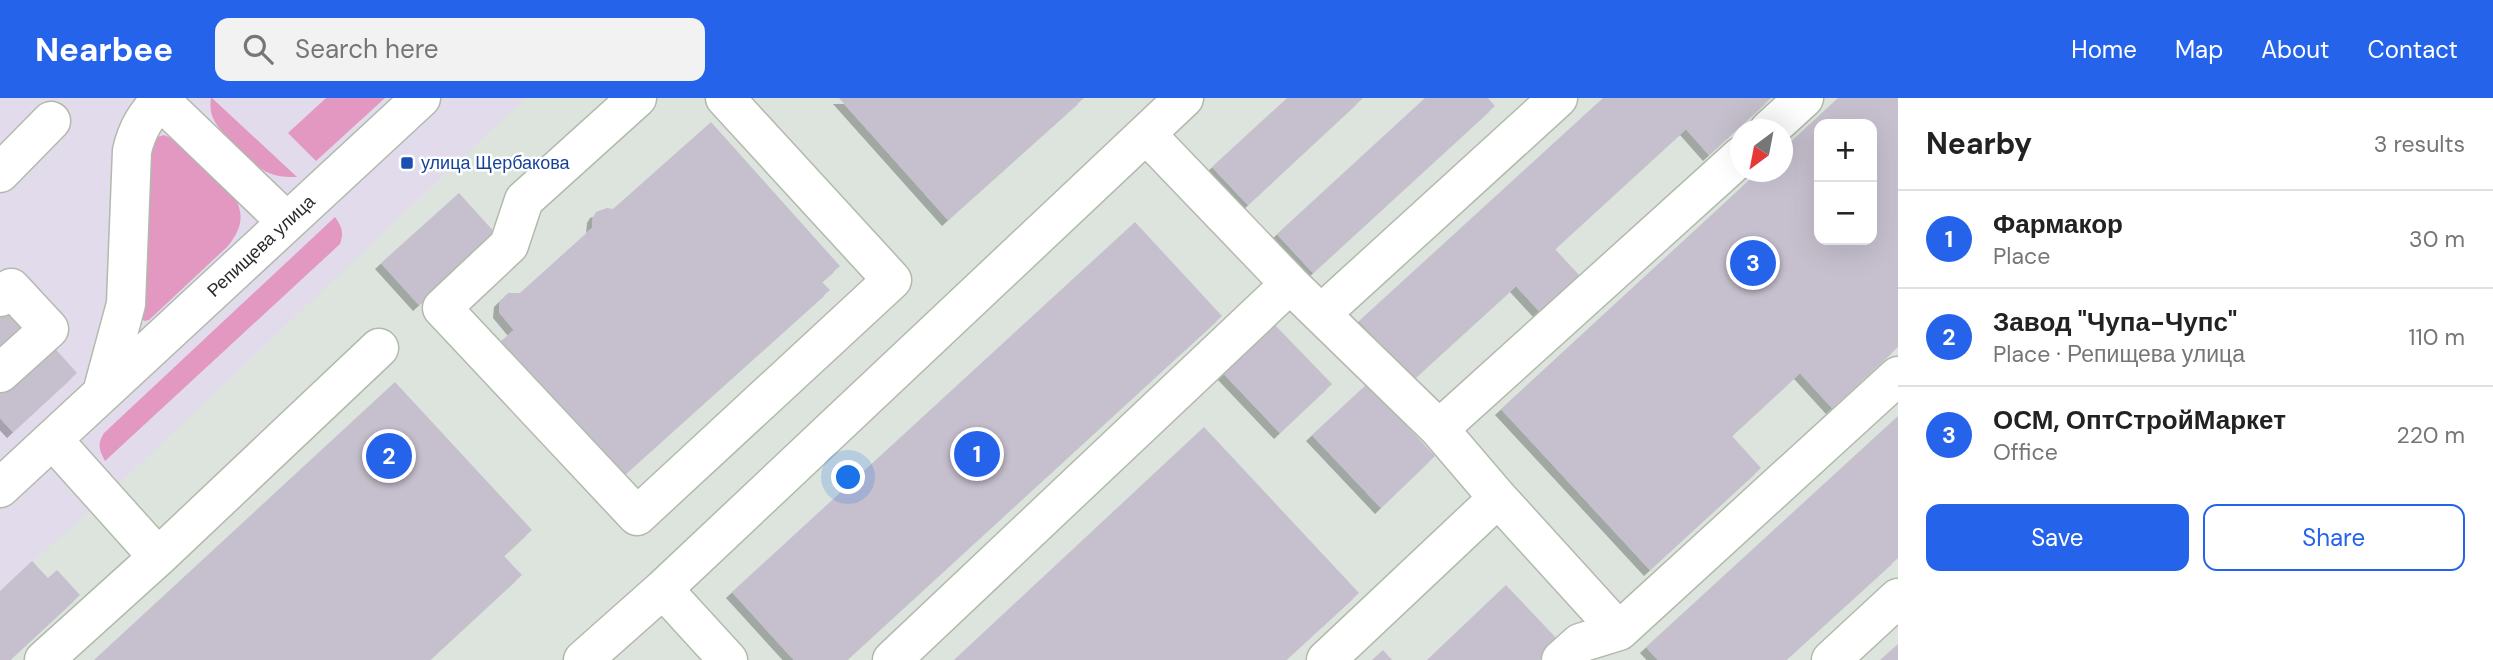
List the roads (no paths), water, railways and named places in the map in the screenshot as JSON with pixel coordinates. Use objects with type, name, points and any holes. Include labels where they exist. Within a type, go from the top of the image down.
[{"type":"street","name":"Репищева улица","points":[[2,482],[53,440],[421,98]]},
{"type":"street","points":[[637,98],[524,200],[509,245],[442,308],[636,516],[892,280],[725,98]]},
{"type":"street","points":[[583,660],[663,589],[1184,98]]},
{"type":"street","points":[[1781,119],[1804,98]]},
{"type":"street","points":[[101,395],[126,304],[132,151],[136,131],[160,99],[286,222]]},
{"type":"street","points":[[1321,314],[1538,105]]},
{"type":"street","points":[[0,173],[51,121]]},
{"type":"street","points":[[1147,135],[1290,284],[1439,429],[1619,631]]},
{"type":"street","points":[[1439,429],[1730,166]]},
{"type":"street","points":[[892,660],[1290,284]]},
{"type":"street","points":[[0,297],[10,288],[48,329],[9,361],[0,317]]},
{"type":"street","points":[[44,660],[158,557],[379,348]]},
{"type":"street","points":[[1561,660],[1580,643],[1619,631],[1898,376]]},
{"type":"street","points":[[53,440],[158,557]]},
{"type":"street","points":[[1326,660],[1498,498]]},
{"type":"street","points":[[663,589],[728,660]]},
{"type":"street","points":[[1831,660],[1898,598]]},
{"type":"place","name":"улица Щербакова","points":[[407,163]]},
{"type":"place","name":"ОСМ, ОптСтройМаркет","points":[[1753,263]]},
{"type":"place","name":"Фармакор","points":[[977,454]]},
{"type":"place","name":"Завод \"Чупа-Чупс\"","points":[[389,456]]}]
